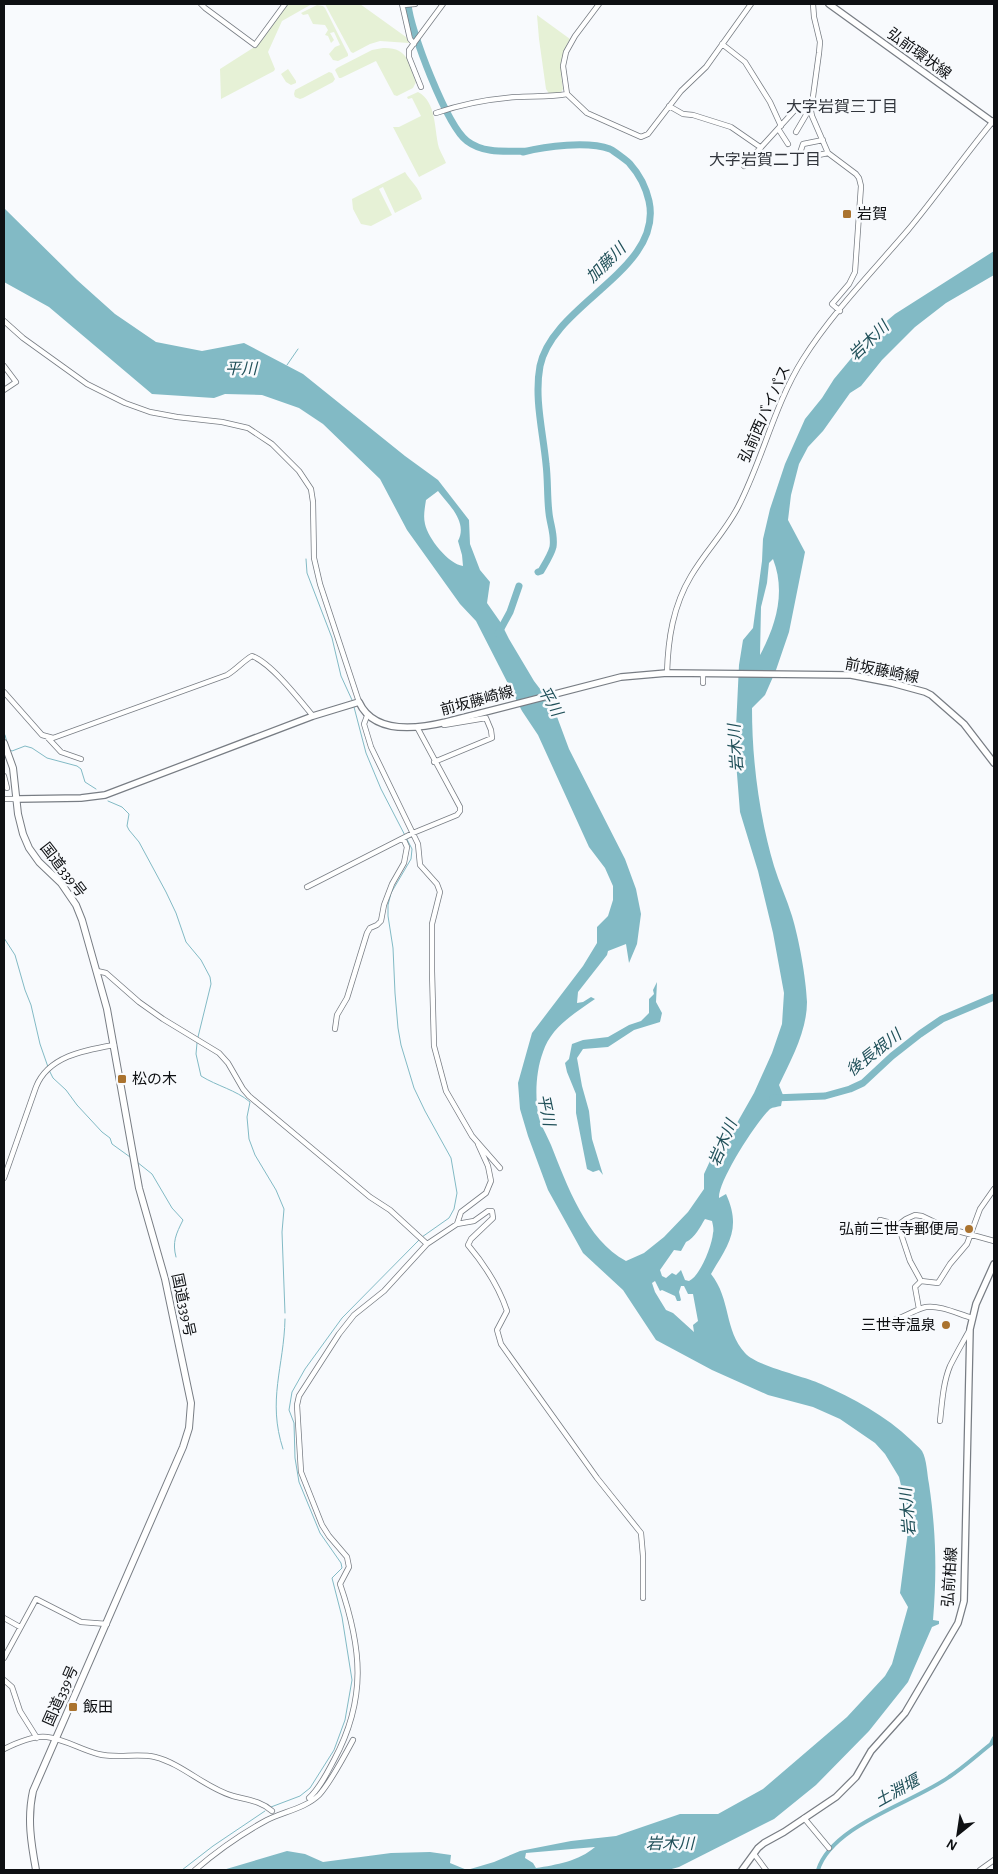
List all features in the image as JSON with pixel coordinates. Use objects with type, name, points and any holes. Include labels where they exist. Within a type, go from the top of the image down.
[{"type":"highway","name":"国道339号","points":[[4,743],[13,768],[20,825],[29,848],[39,862],[69,893],[76,905],[97,971],[114,1045],[139,1188],[165,1279],[188,1385],[191,1410],[189,1428],[183,1447],[38,1779],[31,1802],[29,1824],[36,1870]]},
{"type":"main road","name":"弘前環状線","points":[[829,4],[994,122]]},
{"type":"main road","name":"前坂藤崎線","points":[[367,716],[386,725],[417,727],[442,723],[621,677],[667,673],[703,675],[851,675],[919,690],[931,695],[964,724],[994,763]]},
{"type":"main road","points":[[18,799],[81,798],[105,795],[313,716],[359,702],[367,716]]},
{"type":"main road","name":"弘前柏線","points":[[742,1870],[764,1843],[836,1797],[856,1777],[871,1751],[905,1713],[962,1612],[964,1601],[970,1330],[976,1304],[994,1264]]},
{"type":"street","points":[[201,4],[255,45],[285,4]]},
{"type":"street","points":[[413,4],[403,4],[406,26],[410,39],[414,43]]},
{"type":"street","points":[[421,87],[409,57],[409,50],[441,4]]},
{"type":"street","points":[[599,4],[575,36],[566,52],[563,66],[567,94],[587,113],[641,137],[648,134],[688,84],[706,67],[751,4]]},
{"type":"street","points":[[813,4],[820,48],[812,116],[828,152],[856,174],[861,186],[855,272],[849,284],[832,304],[840,311]]},
{"type":"street","points":[[722,44],[745,62],[770,102],[788,144]]},
{"type":"street","points":[[436,113],[449,108],[497,99],[548,97],[567,94]]},
{"type":"street","points":[[744,166],[795,110],[813,99]]},
{"type":"street","points":[[796,132],[806,116],[802,104]]},
{"type":"street","points":[[669,106],[683,114],[693,115],[731,127],[760,147]]},
{"type":"street","name":"弘前西バイパス","points":[[667,673],[670,631],[683,590],[696,568],[730,522],[743,498],[790,382],[803,359],[994,122]]},
{"type":"street","points":[[800,153],[805,142],[823,140]]},
{"type":"street","points":[[814,156],[828,152]]},
{"type":"street","points":[[4,321],[23,338],[87,384],[125,403],[150,412],[222,422],[248,428],[272,444],[299,470],[311,489],[314,558],[320,584],[359,702]]},
{"type":"street","points":[[4,366],[16,382],[4,390]]},
{"type":"street","points":[[48,738],[227,675],[244,660],[252,656],[258,658],[282,680],[313,716]]},
{"type":"street","points":[[703,675],[703,683]]},
{"type":"street","points":[[4,692],[42,735],[48,738],[61,752],[81,759]]},
{"type":"street","points":[[367,716],[364,724],[370,747],[408,836],[418,844],[420,865],[437,884],[440,892],[432,924],[434,1046],[446,1091],[478,1144],[488,1166],[491,1181],[486,1193],[461,1212],[457,1224]]},
{"type":"street","points":[[434,762],[492,738],[486,718],[444,725],[442,723]]},
{"type":"street","points":[[307,887],[408,836],[457,815],[460,811],[461,809],[434,762],[417,727]]},
{"type":"street","points":[[4,776],[7,788]]},
{"type":"street","points":[[4,799],[18,799]]},
{"type":"street","points":[[335,1029],[337,1015],[346,998],[367,932],[381,921],[386,898],[404,863],[408,836]]},
{"type":"street","points":[[97,971],[106,973],[139,1002],[163,1019],[219,1053],[228,1063],[249,1096],[370,1197],[390,1210],[427,1244]]},
{"type":"street","points":[[4,1178],[42,1073],[51,1065],[61,1060],[90,1049],[114,1045]]},
{"type":"street","points":[[478,1144],[500,1168]]},
{"type":"street","points":[[920,1281],[938,1283],[940,1281],[950,1264],[963,1251],[980,1209],[994,1189]]},
{"type":"street","points":[[309,1798],[327,1774],[341,1748],[354,1707],[359,1669],[357,1646],[347,1602],[340,1584],[349,1567],[347,1557],[322,1525],[300,1472],[297,1405],[299,1396],[354,1316],[384,1291],[427,1244],[457,1224],[474,1221],[488,1211],[492,1211],[493,1218],[471,1239],[468,1245],[498,1289],[504,1303],[507,1312],[497,1330],[502,1344],[597,1478],[641,1532],[643,1556],[642,1598]]},
{"type":"street","points":[[898,1225],[915,1215],[922,1216],[947,1228],[989,1238],[994,1241]]},
{"type":"street","points":[[880,1220],[898,1225]]},
{"type":"street","points":[[898,1225],[910,1260],[920,1281]]},
{"type":"street","points":[[919,1310],[915,1287],[920,1281]]},
{"type":"street","points":[[896,1319],[927,1307],[972,1318]]},
{"type":"street","points":[[940,1421],[947,1376],[970,1330]]},
{"type":"street","points":[[4,1658],[36,1599],[82,1622],[107,1624]]},
{"type":"street","points":[[4,1618],[20,1627]]},
{"type":"street","points":[[4,1680],[12,1687],[20,1711],[37,1738]]},
{"type":"street","points":[[4,1749],[37,1738],[47,1737],[98,1755],[157,1758],[221,1791],[232,1796],[254,1801],[272,1811]]},
{"type":"street","points":[[195,1870],[224,1846],[242,1835],[268,1820],[309,1802],[319,1795],[353,1740]]},
{"type":"street","points":[[804,1818],[829,1848]]},
{"type":"street","points":[[754,1854],[766,1870]]},
{"type":"street","points":[[980,1870],[994,1860]]},
{"type":"green space","points":[[287,4],[312,4],[282,21],[268,52],[275,69],[274,71],[221,99],[220,69],[256,46]]},
{"type":"green space","points":[[325,4],[360,4],[406,37],[409,43],[380,41],[353,53]]},
{"type":"green space","points":[[317,5],[325,8],[348,54],[348,56],[338,61],[333,60],[329,54],[335,47],[340,45],[334,32],[330,33],[334,40],[331,43],[328,36],[325,35],[328,30],[325,25],[313,24],[308,14],[303,15],[301,13]]},
{"type":"green space","points":[[537,15],[570,39],[564,51],[562,63],[563,89],[561,92],[550,95],[546,89]]},
{"type":"green space","points":[[391,48],[403,53],[416,82],[413,88],[397,96],[394,95],[376,61],[339,78],[335,70],[337,68],[372,50]]},
{"type":"green space","points":[[288,69],[296,81],[296,83],[291,85],[286,82],[281,74]]},
{"type":"green space","points":[[329,72],[332,73],[335,79],[333,82],[303,98],[295,97],[295,90]]},
{"type":"green space","points":[[418,92],[429,102],[432,109],[439,148],[446,163],[419,177],[393,127],[399,127],[421,116],[412,98],[408,99],[407,97]]},
{"type":"green space","points":[[405,172],[417,188],[422,199],[395,213],[383,187],[379,189],[392,215],[371,226],[361,224],[353,209],[352,199]]},
{"type":"water","points":[[4,208],[77,280],[115,314],[156,342],[202,351],[244,343],[303,374],[405,456],[438,480],[469,520],[470,544],[480,570],[490,582],[487,603],[501,623],[534,681],[553,706],[569,749],[625,859],[636,889],[641,914],[637,944],[629,963],[626,944],[608,951],[607,955],[578,992],[577,1003],[591,997],[595,999],[564,1021],[547,1043],[541,1059],[536,1090],[540,1121],[571,1193],[589,1226],[600,1240],[612,1252],[626,1261],[644,1253],[664,1237],[688,1212],[704,1189],[704,1174],[722,1135],[733,1130],[754,1093],[772,1053],[782,1024],[784,993],[773,933],[758,871],[740,812],[735,749],[739,665],[743,640],[753,628],[763,539],[770,509],[785,464],[805,419],[834,379],[876,330],[895,314],[994,251],[994,275],[946,303],[915,327],[882,360],[861,386],[850,393],[823,431],[808,447],[799,464],[791,495],[788,520],[805,552],[789,632],[765,695],[752,708],[753,747],[760,807],[774,866],[797,936],[805,982],[806,1013],[798,1045],[779,1085],[783,1095],[781,1106],[770,1109],[756,1126],[731,1166],[720,1190],[719,1198],[726,1194],[731,1206],[733,1227],[723,1254],[711,1274],[722,1294],[730,1324],[738,1344],[745,1353],[759,1362],[833,1389],[857,1402],[891,1423],[922,1451],[927,1467],[934,1535],[935,1585],[933,1620],[939,1621],[939,1624],[932,1627],[908,1682],[869,1731],[816,1785],[774,1819],[679,1867],[668,1870],[467,1870],[494,1862],[520,1851],[571,1841],[616,1836],[680,1814],[718,1814],[763,1789],[847,1717],[885,1676],[892,1664],[908,1607],[900,1593],[908,1531],[905,1502],[899,1477],[885,1454],[875,1443],[840,1419],[813,1407],[768,1395],[712,1370],[656,1340],[623,1290],[583,1253],[548,1190],[520,1109],[518,1083],[532,1033],[583,966],[597,943],[597,927],[608,916],[613,900],[613,886],[605,868],[589,847],[538,735],[522,711],[476,621],[460,604],[407,530],[380,479],[323,424],[299,408],[262,395],[225,394],[214,398],[152,394],[49,307],[4,282]],"holes":[[[438,491],[456,514],[461,527],[458,541],[463,566],[445,556],[430,536],[424,521],[426,500]],[[773,559],[777,571],[779,596],[775,620],[760,655],[761,607],[767,583],[769,563]],[[705,1219],[712,1221],[713,1232],[708,1253],[693,1278],[689,1281],[685,1280],[681,1270],[676,1275],[672,1273],[666,1278],[662,1276],[660,1270],[674,1250],[681,1251],[686,1242],[695,1235]],[[655,1281],[660,1291],[662,1290],[675,1296],[677,1301],[681,1300],[679,1292],[681,1286],[684,1286],[688,1294],[693,1294],[698,1321],[693,1325],[694,1332],[673,1313],[666,1310],[652,1283]],[[595,1847],[575,1859],[544,1867],[536,1868],[533,1863],[525,1858],[526,1853]]]},
{"type":"water","points":[[657,982],[656,1002],[662,1013],[660,1022],[634,1030],[608,1047],[583,1049],[577,1058],[589,1111],[592,1139],[603,1175],[599,1170],[593,1172],[587,1169],[576,1113],[576,1094],[565,1063],[569,1059],[572,1044],[583,1040],[608,1037],[629,1025],[641,1021],[649,1013],[649,999],[654,994],[653,990]]},
{"type":"water","points":[[287,1851],[305,1854],[323,1862],[391,1853],[430,1852],[451,1855],[450,1863],[467,1870],[223,1870]]},
{"type":"waterway","name":"加藤川","points":[[408,4],[410,17],[422,55],[440,98],[459,132],[467,141],[481,148],[496,151],[527,151],[523,152],[555,146],[579,145],[610,149],[627,161],[633,168],[642,181],[649,201],[649,225],[640,247],[625,267],[565,323],[549,344],[540,366],[538,403],[547,470],[549,513],[553,543],[548,559],[541,571],[538,572]]},
{"type":"waterway","points":[[287,365],[298,349]]},
{"type":"waterway","points":[[306,559],[307,573],[332,638],[341,676],[352,700]]},
{"type":"waterway","name":"加藤川","points":[[498,634],[510,612],[519,586]]},
{"type":"waterway","points":[[354,707],[366,753],[381,789],[412,849],[411,859],[391,893],[388,905],[398,1028],[414,1088],[451,1158],[457,1193],[454,1209],[449,1218],[422,1237]]},
{"type":"waterway","points":[[5,735],[8,746]]},
{"type":"waterway","points":[[10,750],[25,746],[32,748],[47,758],[77,766],[81,769],[85,782],[96,789]]},
{"type":"waterway","points":[[108,801],[122,807],[129,814],[127,826],[139,842],[166,892],[186,942],[201,960],[210,977],[211,984],[198,1037]]},
{"type":"waterway","points":[[4,938],[15,955],[48,1067]]},
{"type":"waterway","name":"後長根川","points":[[773,1098],[825,1096],[850,1089],[863,1083],[892,1056],[942,1019],[994,997]]},
{"type":"waterway","points":[[197,1043],[196,1054],[201,1076],[239,1094],[250,1102],[247,1117],[249,1139],[255,1155],[276,1190],[284,1209],[282,1232],[285,1313]]},
{"type":"waterway","points":[[49,1070],[53,1078],[66,1090],[77,1105],[110,1138],[112,1144],[130,1157]]},
{"type":"waterway","points":[[137,1162],[152,1174],[172,1208],[183,1220],[175,1238],[176,1257]]},
{"type":"waterway","points":[[271,1807],[300,1796],[310,1788],[334,1750],[345,1720],[352,1680],[342,1617],[332,1578],[342,1568],[341,1563],[320,1533],[299,1482],[295,1458],[294,1423],[289,1410],[292,1392],[305,1369],[342,1318],[419,1240]]},
{"type":"waterway","points":[[283,1449],[278,1431],[276,1399],[285,1319]]},
{"type":"waterway","name":"土淵堰","points":[[818,1870],[826,1854],[839,1840],[875,1816],[934,1787],[991,1744],[994,1738]]},
{"type":"waterway","points":[[182,1870],[213,1846],[265,1811]]},
{"type":"place","name":"岩賀","points":[[847,214]]},
{"type":"place","name":"松の木","points":[[122,1079]]},
{"type":"place","name":"弘前三世寺郵便局","points":[[969,1229]]},
{"type":"place","name":"三世寺温泉","points":[[946,1325]]},
{"type":"place","name":"飯田","points":[[73,1707]]},
{"type":"district","name":"大字岩賀三丁目","points":[[842,107]]},
{"type":"district","name":"大字岩賀二丁目","points":[[765,160]]},
{"type":"water label","name":"岩木川","points":[[869,341]]},
{"type":"water label","name":"平川","points":[[241,369]]},
{"type":"water label","name":"平川","points":[[550,701]]},
{"type":"water label","name":"岩木川","points":[[736,748]]},
{"type":"water label","name":"平川","points":[[546,1110]]},
{"type":"water label","name":"岩木川","points":[[723,1143]]},
{"type":"water label","name":"岩木川","points":[[908,1512]]},
{"type":"water label","name":"岩木川","points":[[670,1844]]}]
